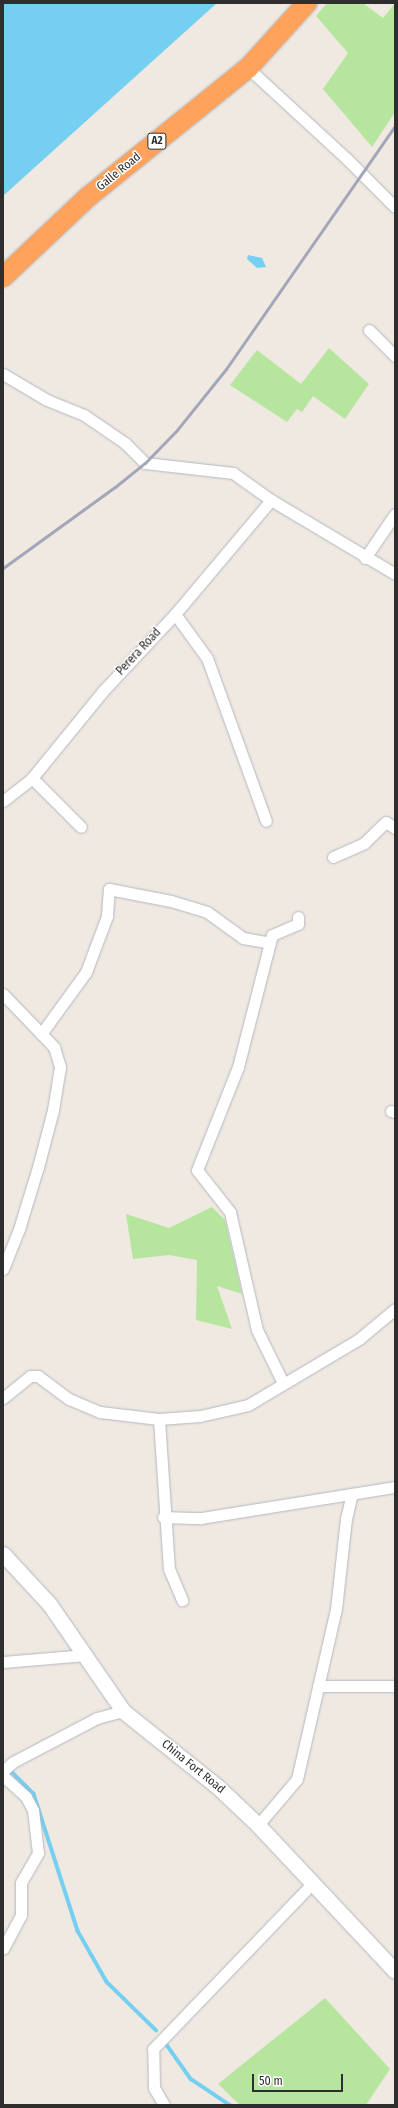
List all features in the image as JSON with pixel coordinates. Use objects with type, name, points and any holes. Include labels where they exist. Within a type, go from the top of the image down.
[{"type":"highway","name":"Galle Road","points":[[3,277],[88,197],[248,68],[307,3]]},
{"type":"street","points":[[248,68],[346,158],[395,207]]},
{"type":"street","points":[[369,330],[395,356]]},
{"type":"street","points":[[3,374],[47,400],[84,415],[125,443],[145,463],[233,473],[271,500],[365,558],[395,574]]},
{"type":"street","name":"Perera Road","points":[[3,801],[32,778],[103,691],[175,614],[271,500]]},
{"type":"street","points":[[365,558],[395,514]]},
{"type":"street","points":[[175,614],[207,658],[266,821]]},
{"type":"street","points":[[32,778],[81,827]]},
{"type":"street","points":[[333,857],[364,843],[386,822],[395,828]]},
{"type":"street","points":[[41,1034],[86,972],[107,916],[109,889],[171,901],[207,912],[218,927],[243,938],[270,943]]},
{"type":"street","points":[[283,1383],[257,1330],[230,1212],[197,1170],[238,1067],[272,935],[298,924],[298,917]]},
{"type":"street","points":[[3,994],[54,1047],[60,1067],[53,1110],[38,1167],[19,1229],[3,1270]]},
{"type":"street","points":[[3,1398],[30,1376],[38,1376],[69,1399],[88,1408],[115,1415],[159,1419],[200,1416],[248,1405],[359,1339],[395,1309]]},
{"type":"street","points":[[159,1419],[163,1517],[169,1569],[182,1600]]},
{"type":"street","points":[[163,1517],[201,1518],[395,1487]]},
{"type":"street","points":[[258,1825],[297,1779],[336,1609],[346,1519],[352,1494]]},
{"type":"street","name":"China Fort Road","points":[[3,1554],[50,1605],[123,1710],[219,1788],[258,1825],[395,1971]]},
{"type":"street","points":[[3,1662],[86,1655]]},
{"type":"street","points":[[318,1686],[395,1686]]},
{"type":"street","points":[[3,1771],[13,1762],[97,1718],[123,1710]]},
{"type":"street","points":[[3,1776],[26,1797],[33,1810],[38,1853],[21,1883],[21,1915],[3,1949]]},
{"type":"street","points":[[164,2105],[154,2088],[153,2049],[313,1883]]},
{"type":"green space","points":[[327,3],[364,4],[383,18],[395,3],[395,112],[372,147],[323,89],[348,53],[316,16]]},
{"type":"green space","points":[[329,348],[369,384],[345,419],[313,396],[302,412],[297,409],[287,422],[230,385],[257,350],[301,384]]},
{"type":"green space","points":[[212,1207],[225,1220],[242,1294],[217,1286],[232,1329],[196,1320],[197,1260],[169,1255],[133,1259],[126,1214],[169,1228]]},
{"type":"green space","points":[[325,1998],[390,2069],[366,2105],[240,2105],[218,2084]]},
{"type":"water","points":[[3,3],[217,3],[3,196]]},
{"type":"water","points":[[248,255],[262,258],[266,267],[257,268],[247,259]]},
{"type":"waterway","points":[[12,1772],[34,1794],[78,1931],[107,1982],[156,2030]]},
{"type":"waterway","points":[[167,2045],[191,2079],[230,2105]]},
{"type":"railway","points":[[3,568],[115,487],[145,463],[177,430],[226,369],[395,126]]}]
